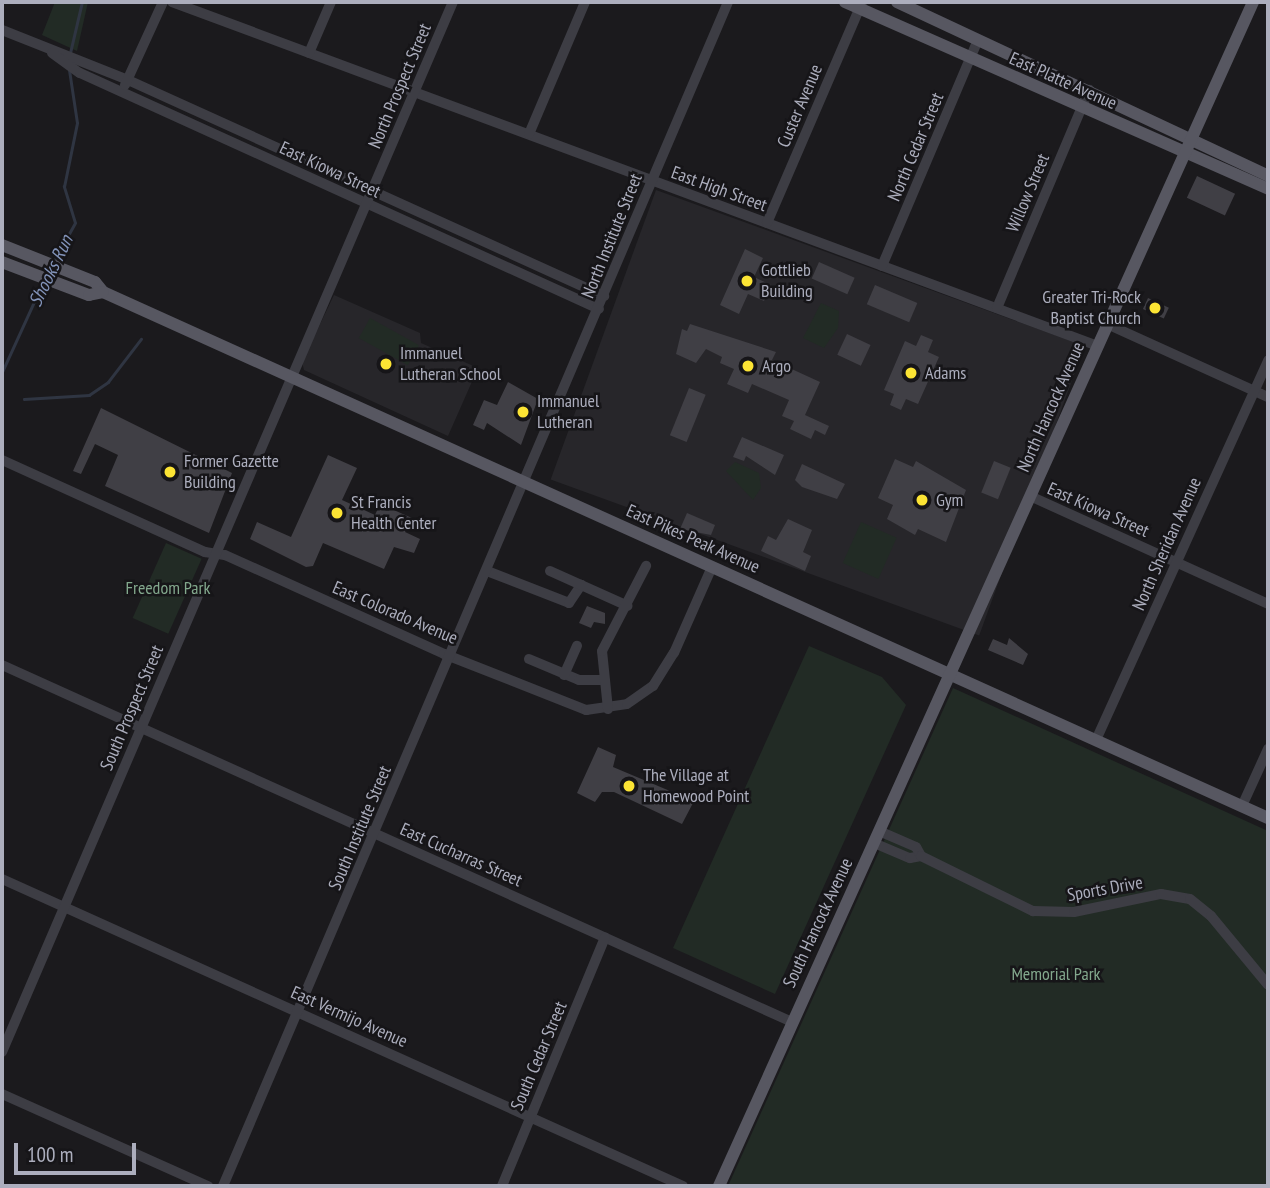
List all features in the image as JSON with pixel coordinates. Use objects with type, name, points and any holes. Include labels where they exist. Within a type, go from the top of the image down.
[{"type":"main road","name":"East Platte Avenue","points":[[845,2],[860,5],[970,59],[1268,189]]},
{"type":"main road","name":"East Platte Avenue","points":[[897,2],[1193,138],[1268,176]]},
{"type":"main road","name":"North Hancock Avenue","points":[[949,674],[1253,2]]},
{"type":"main road","name":"East Pikes Peak Avenue","points":[[2,245],[79,276],[103,292],[1268,818]]},
{"type":"main road","name":"East Pikes Peak Avenue","points":[[2,262],[89,295],[103,292]]},
{"type":"main road","name":"South Hancock Avenue","points":[[719,1186],[949,674]]},
{"type":"street","points":[[122,92],[163,2]]},
{"type":"street","name":"East High Street","points":[[172,2],[1098,346]]},
{"type":"street","points":[[309,53],[331,2]]},
{"type":"street","name":"North Prospect Street","points":[[293,376],[453,2]]},
{"type":"street","points":[[529,134],[584,2]]},
{"type":"street","name":"North Institute Street","points":[[525,482],[728,2]]},
{"type":"street","name":"Custer Avenue","points":[[767,223],[860,5]]},
{"type":"street","name":"East Kiowa Street","points":[[2,30],[52,53],[79,60],[128,80],[604,296]]},
{"type":"street","name":"North Cedar Street","points":[[882,266],[978,40]]},
{"type":"street","name":"East Kiowa Street","points":[[52,53],[80,73],[599,309]]},
{"type":"street","name":"Willow Street","points":[[996,308],[1089,90]]},
{"type":"street","points":[[1107,324],[1268,397]]},
{"type":"street","name":"North Sheridan Avenue","points":[[1096,740],[1268,360]]},
{"type":"street","name":"South Prospect Street","points":[[2,1052],[214,553],[293,376]]},
{"type":"street","name":"East Colorado Avenue","points":[[2,460],[567,706],[608,709],[636,700],[660,677],[712,567]]},
{"type":"street","name":"South Institute Street","points":[[223,1186],[525,482]]},
{"type":"street","name":"East Kiowa Street","points":[[1030,496],[1268,604]]},
{"type":"street","points":[[608,709],[602,651],[628,606],[646,566]]},
{"type":"street","points":[[487,571],[569,603],[582,585]]},
{"type":"street","points":[[550,571],[628,606]]},
{"type":"street","points":[[564,675],[577,646]]},
{"type":"street","points":[[529,659],[564,675],[604,680]]},
{"type":"street","name":"East Cucharras Street","points":[[2,665],[792,1022]]},
{"type":"street","points":[[1242,806],[1268,749]]},
{"type":"street","name":"Sports Drive","points":[[877,837],[916,847],[921,856],[1033,911],[1085,911],[1161,894],[1190,899],[1211,916],[1268,985]]},
{"type":"street","name":"East Vermijo Avenue","points":[[2,879],[682,1186]]},
{"type":"street","name":"South Cedar Street","points":[[502,1186],[606,937]]},
{"type":"street","points":[[2,1094],[208,1186]]},
{"type":"shaded area","points":[[656,190],[1084,346],[979,635],[551,479]]},
{"type":"shaded area","name":"Immanuel Lutheran School","points":[[334,295],[420,333],[421,343],[478,368],[448,436],[304,370],[302,362]]},
{"type":"green space","points":[[55,2],[88,2],[77,51],[42,35]]},
{"type":"green space","points":[[821,303],[839,311],[838,328],[824,348],[803,338]]},
{"type":"green space","points":[[370,318],[419,345],[408,365],[359,338]]},
{"type":"green space","points":[[735,462],[759,473],[761,488],[753,500],[726,471]]},
{"type":"green space","points":[[861,522],[897,538],[878,579],[843,563]]},
{"type":"green space","name":"Freedom Park","points":[[166,543],[202,559],[168,634],[133,618]]},
{"type":"green space","points":[[809,646],[882,677],[906,705],[775,994],[673,948]]},
{"type":"green space","name":"Memorial Park","points":[[953,688],[1268,831],[1268,1186],[728,1186]]},
{"type":"building","points":[[1197,176],[1235,194],[1225,216],[1187,198]]},
{"type":"building","name":"Gottlieb Building","points":[[745,249],[763,258],[754,277],[771,285],[764,301],[748,294],[739,314],[720,305]]},
{"type":"building","points":[[819,262],[855,278],[847,294],[812,278]]},
{"type":"building","points":[[875,285],[917,303],[909,322],[867,304]]},
{"type":"building","name":"Greater Tri-Rock Baptist Church","points":[[1148,298],[1169,308],[1164,319],[1143,309]]},
{"type":"building","points":[[690,324],[776,352],[772,360],[820,382],[805,415],[829,426],[825,435],[815,430],[811,439],[790,429],[794,421],[782,416],[789,400],[752,384],[748,393],[727,384],[734,369],[720,363],[722,357],[706,349],[696,363],[676,354],[682,329],[687,331]]},
{"type":"building","points":[[847,334],[871,345],[861,366],[837,355]]},
{"type":"building","name":"Adams","points":[[921,335],[933,340],[928,352],[939,357],[918,404],[906,399],[901,410],[890,405],[894,394],[884,390],[905,341],[916,346]]},
{"type":"building","name":"Immanuel Lutheran","points":[[508,382],[538,399],[521,445],[487,423],[484,430],[473,425],[484,400],[497,405]]},
{"type":"building","points":[[689,388],[706,395],[687,442],[670,435]]},
{"type":"building","name":"Former Gazette Building","points":[[101,408],[232,473],[209,533],[105,486],[118,455],[95,444],[81,474],[73,471]]},
{"type":"building","points":[[742,437],[784,455],[775,475],[746,456],[744,461],[733,457]]},
{"type":"building","name":"St Francis Health Center","points":[[328,455],[357,468],[342,500],[375,515],[380,504],[412,518],[405,532],[420,539],[414,553],[394,547],[384,569],[323,543],[313,566],[306,567],[250,539],[257,522],[291,537]]},
{"type":"building","name":"Gym","points":[[895,459],[913,467],[916,461],[966,490],[946,542],[918,529],[915,535],[887,519],[893,505],[878,498]]},
{"type":"building","points":[[994,461],[1011,468],[998,499],[981,493]]},
{"type":"building","points":[[802,464],[845,484],[837,499],[802,487],[795,480]]},
{"type":"building","points":[[687,513],[715,525],[711,535],[680,529]]},
{"type":"building","points":[[788,519],[812,530],[803,552],[811,556],[805,571],[761,551],[768,536],[776,540]]},
{"type":"building","points":[[587,606],[605,613],[605,624],[594,622],[591,628],[579,623]]},
{"type":"building","points":[[1009,638],[1028,654],[1023,665],[988,650],[993,639],[1007,645]]},
{"type":"building","name":"The Village at Homewood Point","points":[[598,747],[616,755],[613,767],[689,799],[693,803],[682,824],[614,792],[602,792],[595,802],[577,793]]},
{"type":"waterway","name":"Shooks Run","points":[[70,53],[82,2]]},
{"type":"waterway","name":"Shooks Run","points":[[54,261],[75,223],[64,187],[77,123],[69,70]]},
{"type":"waterway","name":"Shooks Run","points":[[2,372],[43,282]]},
{"type":"waterway","points":[[24,399],[89,395],[108,382],[141,339]]},
{"type":"place","name":"Gottlieb Building","points":[[747,281]]},
{"type":"place","name":"Greater Tri-Rock Baptist Church","points":[[1155,308]]},
{"type":"place","name":"Immanuel Lutheran School","points":[[386,364]]},
{"type":"place","name":"Argo","points":[[748,366]]},
{"type":"place","name":"Adams","points":[[911,373]]},
{"type":"place","name":"Immanuel Lutheran","points":[[523,412]]},
{"type":"place","name":"Former Gazette Building","points":[[170,472]]},
{"type":"place","name":"Gym","points":[[922,500]]},
{"type":"place","name":"St Francis Health Center","points":[[337,513]]},
{"type":"place","name":"The Village at Homewood Point","points":[[629,786]]}]
